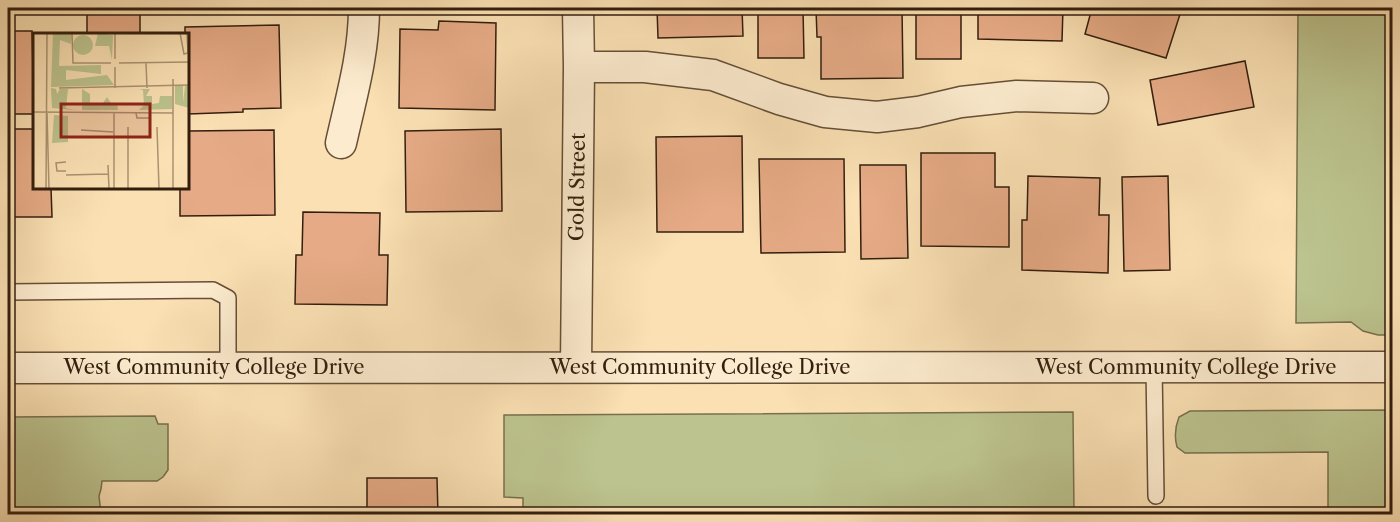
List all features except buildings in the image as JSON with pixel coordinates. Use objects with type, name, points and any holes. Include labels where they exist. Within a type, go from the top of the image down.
[{"type":"street","points":[[341,143],[359,64],[364,8]]},
{"type":"street","name":"Gold Street","points":[[576,367],[578,8]]},
{"type":"street","points":[[579,67],[645,67],[713,75],[779,99],[825,112],[877,117],[918,112],[961,102],[1017,96],[1093,98]]},
{"type":"street","name":"West Community College Drive","points":[[8,368],[1392,367]]},
{"type":"lane","points":[[8,292],[213,290],[228,298],[228,367]]},
{"type":"lane","points":[[1154,367],[1156,496]]},
{"type":"green space","points":[[1298,8],[1392,8],[1392,335],[1378,335],[1363,331],[1351,322],[1296,323]]},
{"type":"green space","points":[[1392,410],[1392,514],[1328,514],[1328,452],[1185,453],[1177,447],[1175,439],[1179,417],[1190,411]]},
{"type":"green space","points":[[1073,412],[1074,514],[523,514],[523,498],[504,497],[504,415]]},
{"type":"green space","points":[[155,416],[158,424],[168,424],[168,470],[157,481],[102,481],[99,496],[101,514],[8,514],[8,417]]}]
